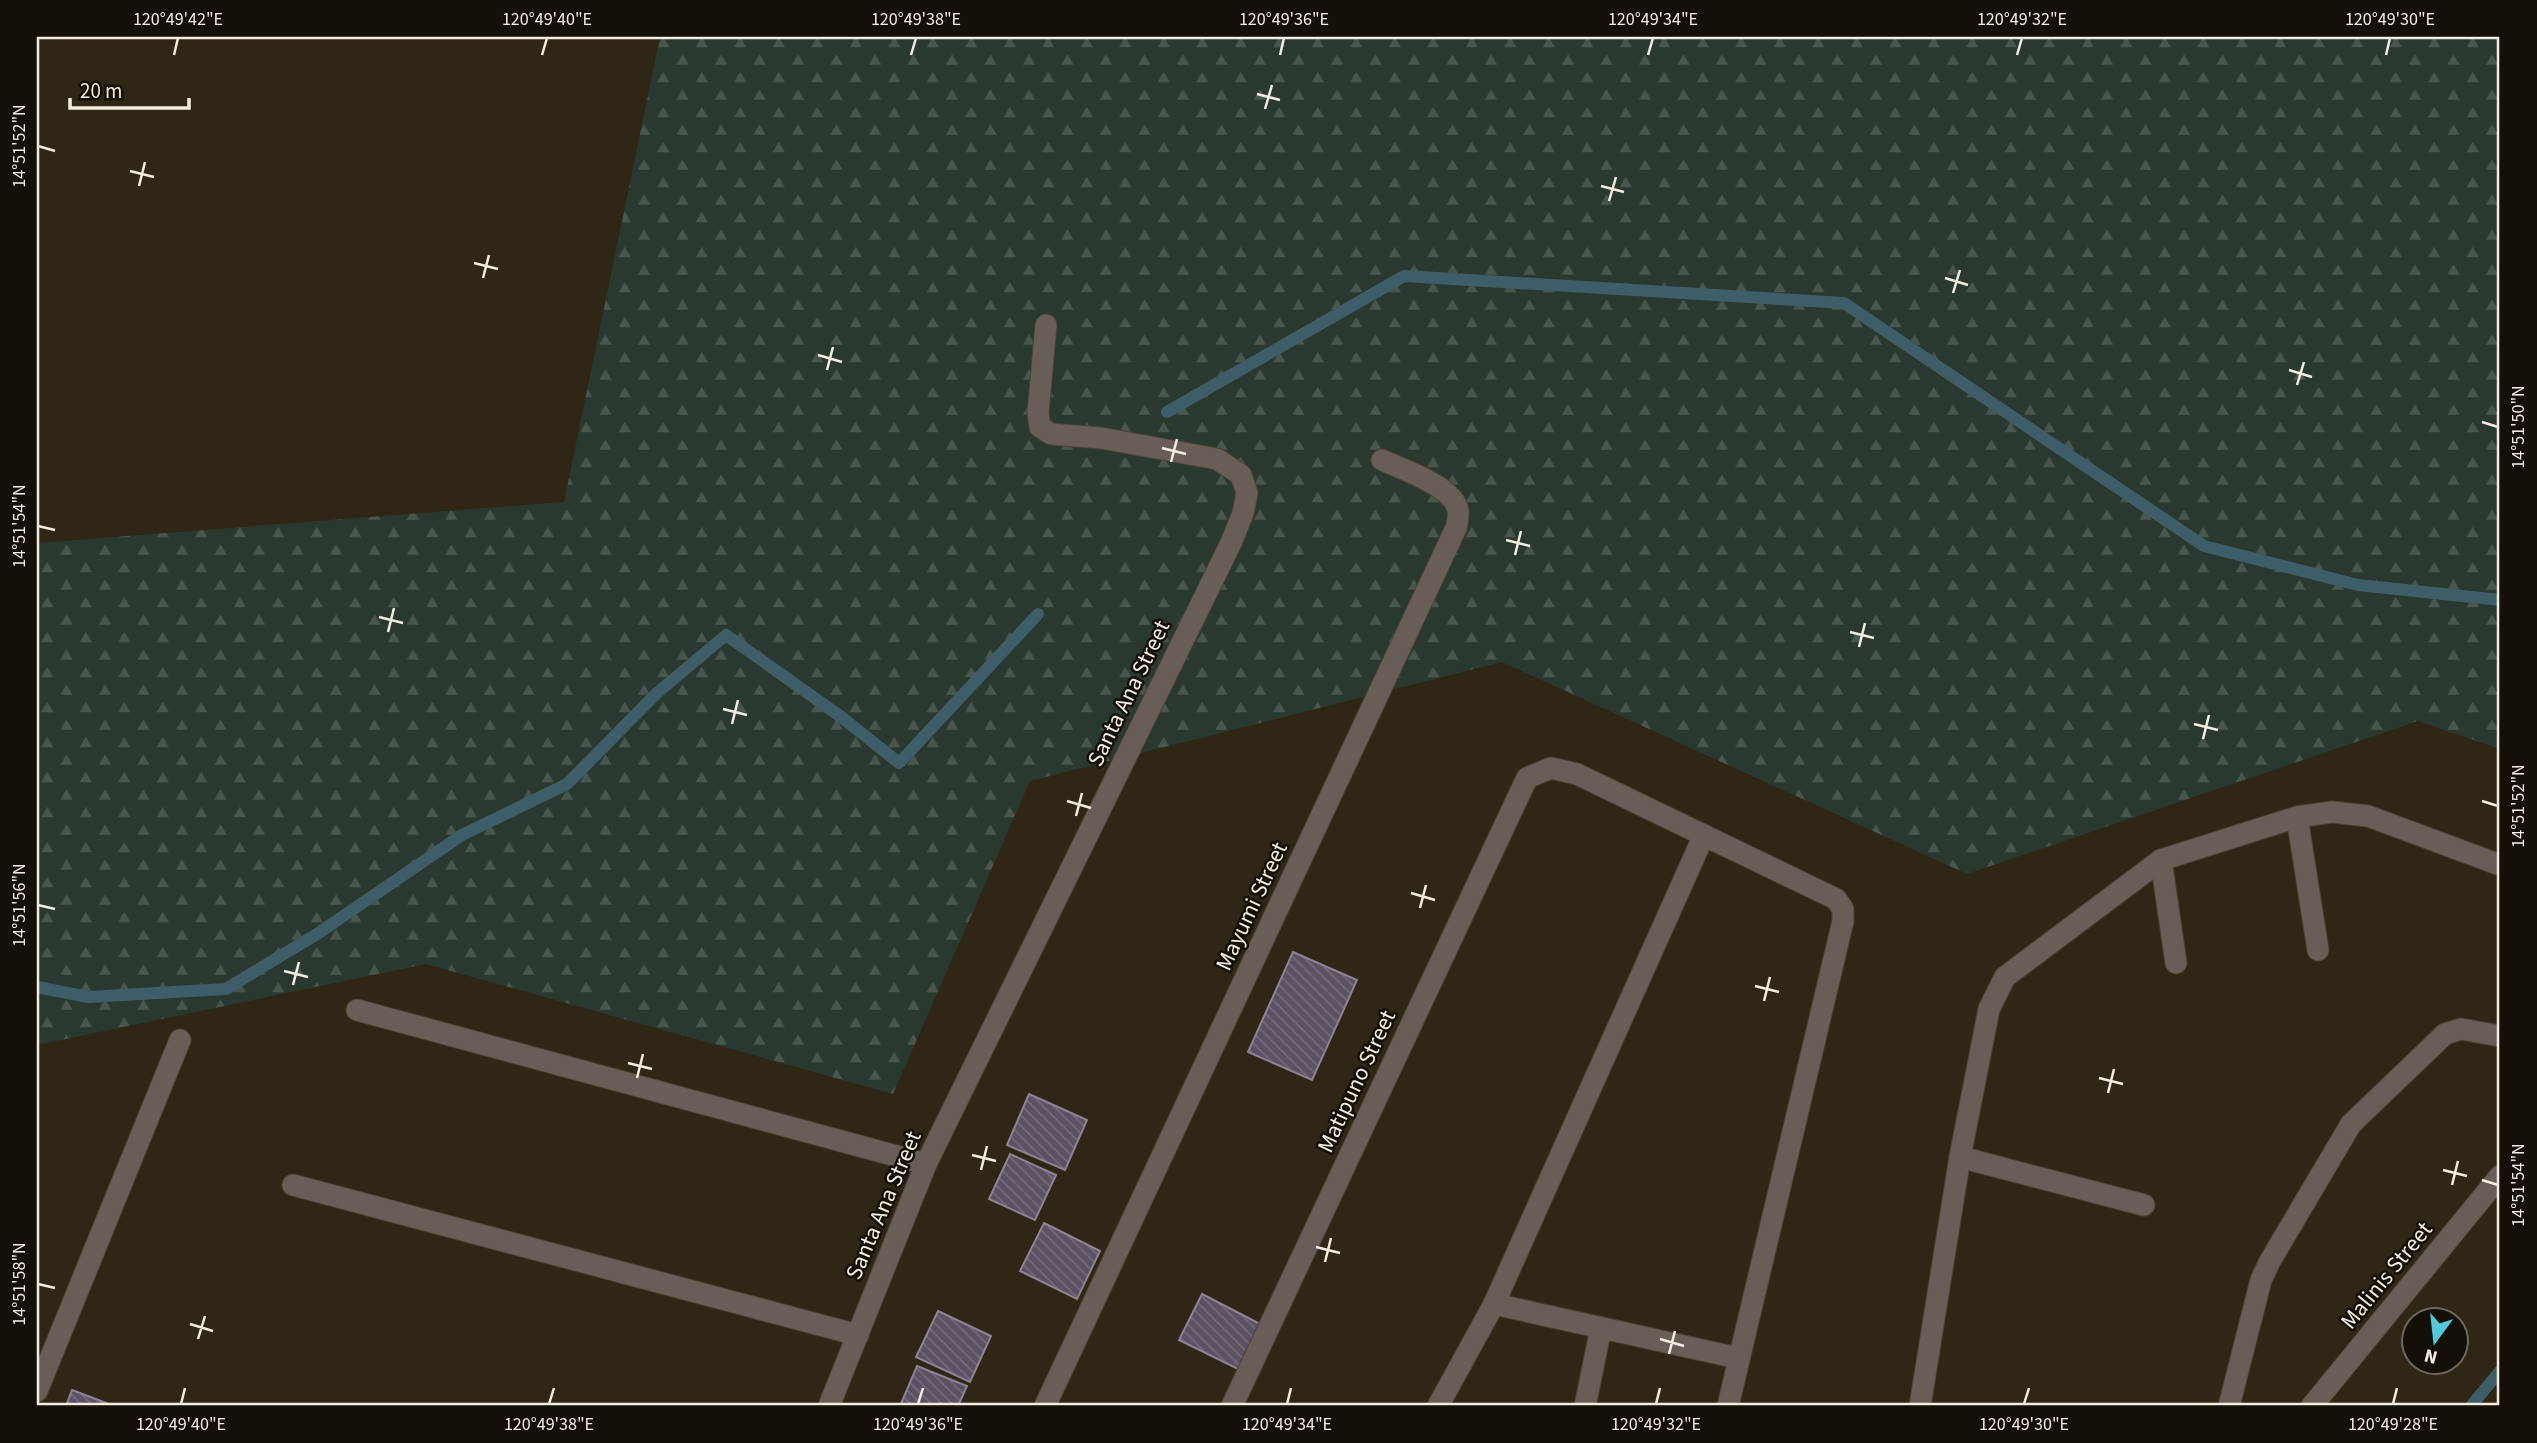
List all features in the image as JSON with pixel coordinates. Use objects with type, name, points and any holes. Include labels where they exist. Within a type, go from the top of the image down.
[{"type":"street","name":"Santa Ana Street","points":[[829,1406],[926,1164],[1231,543],[1243,513],[1247,493],[1241,475],[1217,459],[1101,438],[1051,434],[1040,427],[1038,413],[1046,325]]},
{"type":"street","name":"Mayumi Street","points":[[1045,1406],[1456,528],[1458,510],[1449,496],[1436,485],[1382,460]]},
{"type":"street","name":"Matipuno Street","points":[[1232,1406],[1527,778],[1551,768],[1577,774],[1704,835]]},
{"type":"street","points":[[1920,1406],[1960,1157],[1989,1009],[2005,977],[2161,860],[2297,817],[2332,813],[2368,816],[2500,865]]},
{"type":"street","points":[[2297,817],[2318,950]]},
{"type":"street","points":[[1438,1406],[1494,1304],[1704,835],[1836,899],[1843,909],[1843,921],[1728,1406]]},
{"type":"street","points":[[2161,860],[2176,963]]},
{"type":"street","points":[[357,1010],[926,1164]]},
{"type":"street","points":[[2229,1406],[2266,1270],[2351,1124],[2445,1034],[2461,1029],[2500,1036]]},
{"type":"street","points":[[37,1391],[180,1040]]},
{"type":"street","points":[[1960,1157],[2144,1205]]},
{"type":"street","name":"Malinis Street","points":[[2312,1406],[2500,1176]]},
{"type":"street","points":[[293,1185],[858,1335]]},
{"type":"street","points":[[1494,1304],[1738,1358]]},
{"type":"street","points":[[1585,1406],[1601,1328]]},
{"type":"green space","points":[[660,37],[2500,37],[2500,749],[2418,721],[1967,874],[1502,662],[1030,781],[893,1094],[426,964],[37,1045],[37,543],[564,502]]},
{"type":"building","points":[[1293,952],[1357,980],[1312,1080],[1248,1052]]},
{"type":"building","points":[[1029,1094],[1087,1120],[1065,1170],[1007,1145]]},
{"type":"building","points":[[1010,1154],[1056,1175],[1035,1220],[989,1199]]},
{"type":"building","points":[[1044,1223],[1100,1251],[1077,1299],[1020,1271]]},
{"type":"building","points":[[1202,1294],[1262,1325],[1240,1370],[1179,1340]]},
{"type":"building","points":[[938,1311],[991,1336],[970,1382],[916,1357]]},
{"type":"building","points":[[917,1366],[967,1386],[958,1406],[900,1406]]},
{"type":"building","points":[[72,1390],[114,1406],[66,1406]]},
{"type":"waterway","points":[[1167,412],[1404,276],[1844,303],[2204,546],[2358,585],[2500,600]]},
{"type":"waterway","points":[[37,987],[88,997],[226,989],[317,934],[462,835],[567,784],[657,693],[726,635],[840,716],[899,763],[1038,614]]},
{"type":"waterway","points":[[2471,1406],[2500,1371]]}]
